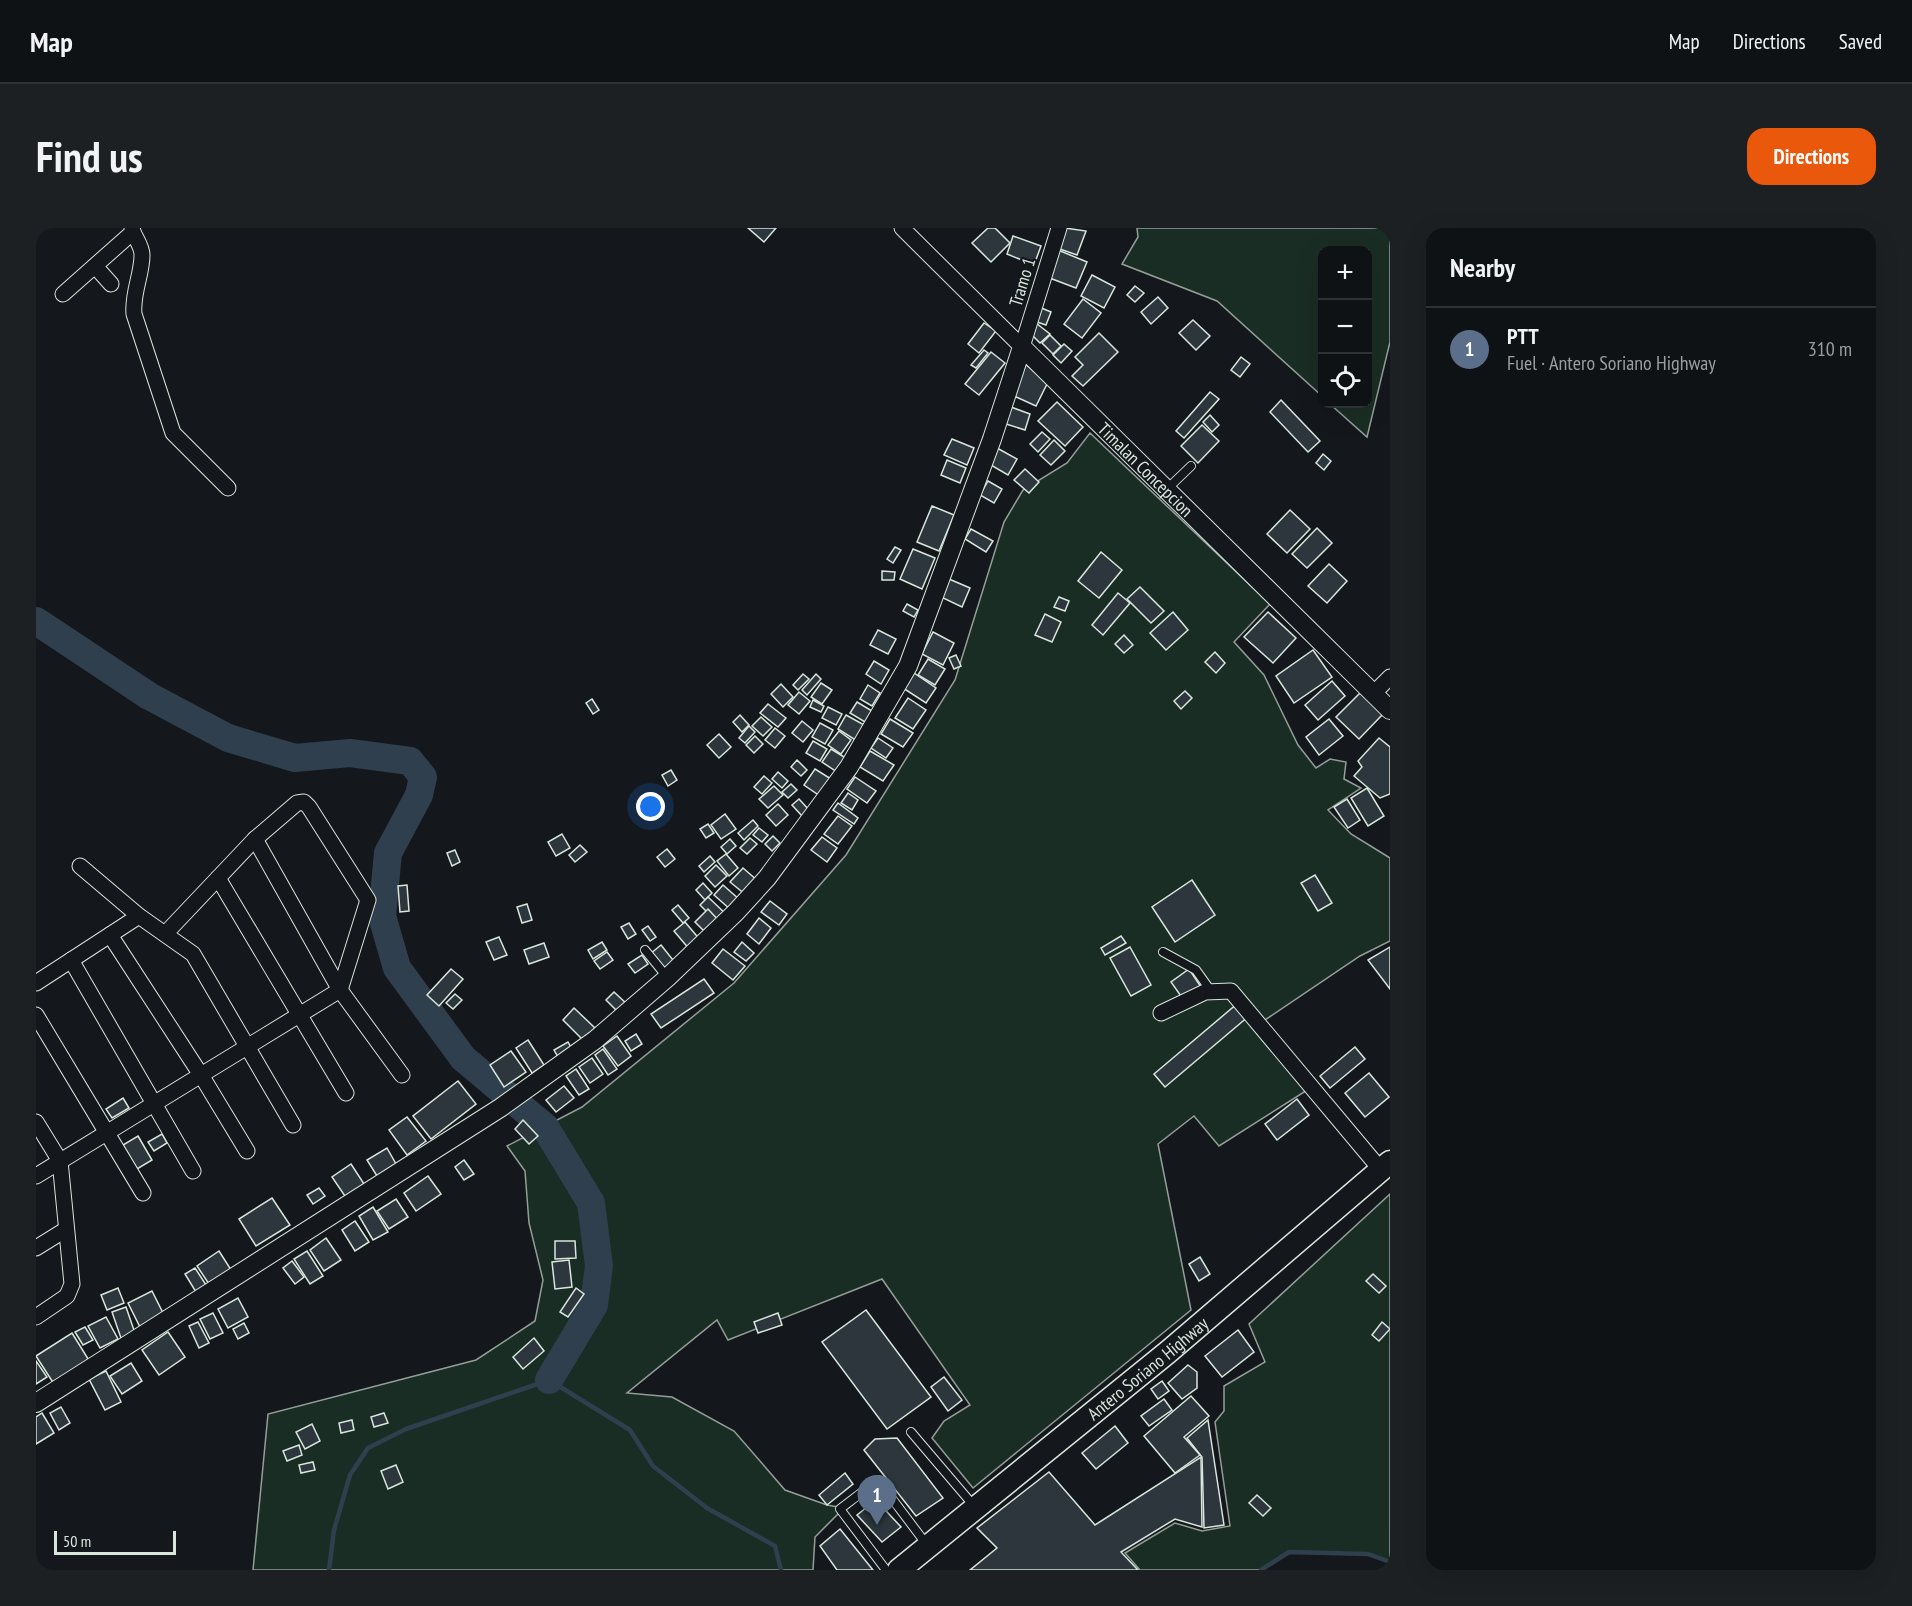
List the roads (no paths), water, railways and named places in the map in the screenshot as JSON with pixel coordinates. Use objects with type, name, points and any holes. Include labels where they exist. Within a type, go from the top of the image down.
[{"type":"main road","name":"Antero Soriano Highway","points":[[899,1570],[1168,1352],[1386,1166]]},
{"type":"street","name":"Timalan Concepcion","points":[[902,228],[1390,710]]},
{"type":"street","name":"Tramo 1","points":[[1022,347],[1059,228]]},
{"type":"street","points":[[63,294],[132,230],[142,253],[140,273],[132,300],[134,314],[172,433],[228,488]]},
{"type":"street","points":[[95,266],[111,284]]},
{"type":"street","points":[[36,1403],[500,1108],[595,1040],[668,978],[736,912],[767,878],[849,767],[908,666],[992,439],[1022,347]]},
{"type":"street","points":[[1373,694],[1390,677]]},
{"type":"street","points":[[36,1176],[340,990],[368,904],[367,895],[304,802],[297,803],[255,839],[165,934]]},
{"type":"street","points":[[255,839],[340,990],[402,1075]]},
{"type":"street","points":[[80,866],[139,916],[193,954],[293,1125]]},
{"type":"street","points":[[218,878],[298,1016],[346,1093]]},
{"type":"street","points":[[36,983],[139,916]]},
{"type":"street","points":[[110,935],[201,1075],[246,1151]]},
{"type":"street","points":[[71,960],[193,1171]]},
{"type":"street","points":[[1161,1013],[1211,992],[1231,991],[1386,1166]]},
{"type":"street","points":[[36,1015],[143,1193]]},
{"type":"street","points":[[36,1122],[60,1161],[72,1284],[67,1296],[36,1317]]},
{"type":"street","points":[[36,1248],[65,1230]]},
{"type":"lane","points":[[1166,490],[1191,466]]},
{"type":"lane","points":[[645,950],[668,978]]},
{"type":"lane","points":[[1163,952],[1196,970],[1211,992]]},
{"type":"lane","points":[[911,1432],[976,1508]]},
{"type":"lane","points":[[886,1570],[840,1509],[878,1480],[928,1547]]},
{"type":"waterway","points":[[36,621],[149,696],[228,738],[295,758],[350,753],[410,761],[423,777],[419,795],[388,853],[382,916],[397,968],[463,1058],[545,1127],[591,1203],[599,1266],[594,1305],[549,1380]]},
{"type":"waterway","points":[[329,1570],[334,1530],[350,1475],[368,1448],[406,1429],[549,1380],[630,1430],[653,1466],[707,1508],[775,1546],[781,1570]]},
{"type":"waterway","points":[[1261,1570],[1289,1552],[1368,1554],[1390,1562]]},
{"type":"place","name":"PTT","points":[[877,1525]]}]
